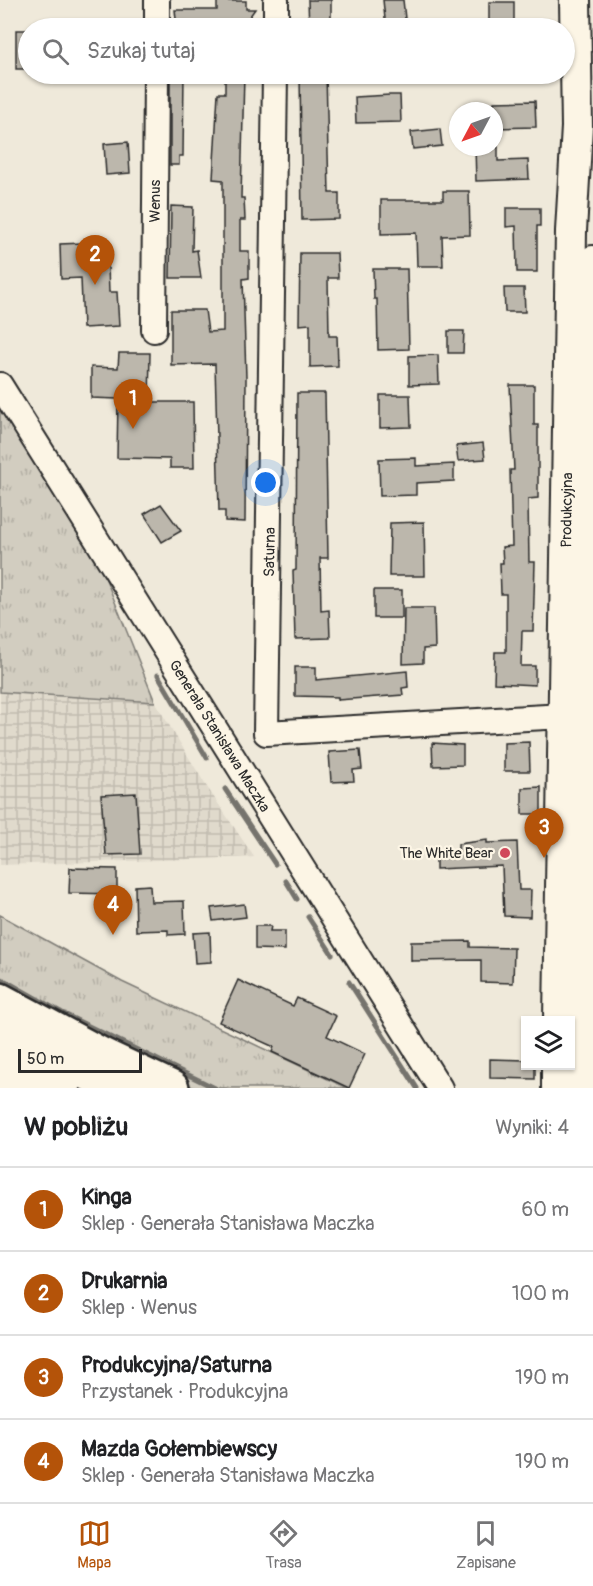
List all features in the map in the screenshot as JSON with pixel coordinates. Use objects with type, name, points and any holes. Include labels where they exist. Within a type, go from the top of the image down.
[{"type":"highway","points":[[0,1000],[102,1055],[172,1088]]},
{"type":"highway","points":[[0,1029],[117,1088]]},
{"type":"highway","points":[[0,1056],[63,1088]]},
{"type":"highway","points":[[0,1082],[11,1088]]},
{"type":"main road","name":"Produkcyjna","points":[[575,0],[577,118],[571,231],[564,716],[582,1088]]},
{"type":"main road","name":"Produkcyjna","points":[[559,1016],[574,886],[593,261]]},
{"type":"main road","points":[[557,1070],[557,1088]]},
{"type":"street","points":[[157,0],[157,18]]},
{"type":"street","points":[[276,0],[276,18]]},
{"type":"street","name":"Wenus","points":[[154,330],[156,84]]},
{"type":"street","name":"Saturna","points":[[266,733],[275,84]]},
{"type":"street","name":"Generała Stanisława Maczka","points":[[0,385],[229,749],[364,970],[440,1088]]},
{"type":"street","points":[[229,749],[266,733],[564,716]]},
{"type":"shaded area","points":[[0,692],[155,702],[205,784],[254,857],[0,865]]},
{"type":"green space","points":[[0,402],[101,567],[155,702],[0,692]]},
{"type":"green space","points":[[0,915],[122,982],[347,1088],[194,1088],[0,990]]},
{"type":"building","points":[[308,0],[331,0],[331,18],[309,18]]},
{"type":"building","points":[[383,0],[403,0],[405,18],[385,18]]},
{"type":"building","points":[[217,1],[246,1],[246,9],[255,9],[248,18],[176,18],[175,10],[217,10]]},
{"type":"building","points":[[489,2],[514,2],[514,18],[489,18]]},
{"type":"building","points":[[16,30],[18,30],[18,69],[16,69]]},
{"type":"building","points":[[170,84],[184,84],[183,156],[179,156],[179,165],[170,165]]},
{"type":"building","points":[[225,84],[244,84],[241,198],[244,198],[245,220],[240,220],[240,251],[249,251],[249,278],[243,279],[246,378],[245,522],[225,521],[225,511],[219,511],[215,364],[171,365],[171,310],[205,310],[208,332],[223,331],[223,180],[213,179],[218,93],[225,93]]},
{"type":"building","points":[[300,84],[326,84],[329,193],[339,193],[339,219],[302,220]]},
{"type":"building","points":[[400,95],[401,122],[356,123],[355,97]]},
{"type":"building","points":[[535,101],[536,127],[503,128],[503,102],[494,102]]},
{"type":"building","points":[[440,129],[442,146],[413,149],[411,132]]},
{"type":"building","points":[[128,142],[130,173],[106,175],[104,144]]},
{"type":"building","points":[[475,156],[498,156],[498,161],[528,160],[529,179],[476,181]]},
{"type":"building","points":[[443,191],[469,191],[470,235],[442,236],[443,266],[417,266],[416,233],[381,234],[381,200],[443,200]]},
{"type":"building","points":[[171,206],[193,207],[192,251],[197,250],[201,278],[170,278]]},
{"type":"building","points":[[506,208],[540,208],[540,226],[537,226],[537,272],[517,272],[516,226],[506,227]]},
{"type":"building","points":[[107,242],[109,292],[117,292],[119,326],[83,328],[81,278],[61,279],[60,244]]},
{"type":"building","points":[[300,253],[337,253],[338,278],[328,278],[329,336],[337,336],[338,366],[310,367],[310,324],[299,325]]},
{"type":"building","points":[[373,269],[407,269],[409,349],[378,350],[377,299],[374,299]]},
{"type":"building","points":[[504,288],[524,288],[525,312],[505,312]]},
{"type":"building","points":[[448,331],[464,331],[463,353],[448,353]]},
{"type":"building","points":[[119,353],[150,353],[149,402],[193,402],[194,468],[170,468],[170,459],[117,458],[118,399],[91,398],[91,367],[118,368]]},
{"type":"building","points":[[438,355],[439,384],[409,385],[409,356]]},
{"type":"building","points":[[510,385],[534,385],[534,425],[538,425],[538,498],[528,499],[529,562],[535,562],[533,631],[522,631],[521,666],[535,666],[535,685],[494,683],[495,652],[506,652],[506,594],[501,594],[502,547],[512,546],[510,470],[514,470]]},
{"type":"building","points":[[297,393],[325,393],[328,558],[320,558],[321,611],[329,610],[330,638],[295,639],[293,571],[296,570]]},
{"type":"building","points":[[380,395],[410,395],[411,427],[380,428]]},
{"type":"building","points":[[483,443],[485,459],[458,461],[456,446]]},
{"type":"building","points":[[416,458],[416,466],[454,464],[454,481],[416,483],[416,495],[380,496],[379,459]]},
{"type":"building","points":[[161,504],[181,531],[162,542],[144,514]]},
{"type":"building","points":[[424,522],[425,576],[389,576],[390,523]]},
{"type":"building","points":[[374,590],[402,590],[402,618],[374,618]]},
{"type":"building","points":[[404,608],[434,608],[435,648],[423,649],[423,663],[403,664]]},
{"type":"building","points":[[295,667],[316,667],[316,680],[407,671],[408,687],[402,688],[403,695],[338,700],[338,697],[295,696]]},
{"type":"building","points":[[529,742],[530,771],[504,771],[504,743]]},
{"type":"building","points":[[432,743],[463,745],[463,765],[433,766]]},
{"type":"building","points":[[360,750],[362,769],[353,770],[354,781],[331,782],[329,752]]},
{"type":"building","points":[[541,787],[541,814],[522,814],[522,788]]},
{"type":"building","points":[[136,793],[140,854],[106,855],[101,795]]},
{"type":"building","points":[[487,840],[487,843],[517,842],[519,890],[531,890],[530,917],[504,916],[502,866],[436,869],[436,853],[458,853],[458,844]]},
{"type":"building","points":[[70,868],[117,869],[117,894],[69,893]]},
{"type":"building","points":[[150,885],[151,902],[184,901],[185,934],[168,935],[168,930],[136,931],[135,886]]},
{"type":"building","points":[[244,904],[246,917],[213,921],[211,908]]},
{"type":"building","points":[[255,926],[271,926],[270,931],[285,931],[285,950],[255,949]]},
{"type":"building","points":[[210,932],[211,962],[195,963],[193,933]]},
{"type":"building","points":[[470,941],[470,947],[514,948],[513,983],[481,982],[481,960],[411,961],[411,942]]},
{"type":"building","points":[[238,980],[293,1006],[297,998],[336,1016],[327,1036],[365,1054],[349,1088],[272,1052],[274,1047],[219,1022]]},
{"type":"building","points":[[490,1059],[521,1060],[521,1070],[535,1070],[535,1079],[490,1078]]},
{"type":"waterway","points":[[158,675],[207,758]]},
{"type":"waterway","points":[[225,789],[275,864]]},
{"type":"waterway","points":[[286,881],[297,899]]},
{"type":"waterway","points":[[308,917],[332,954]]},
{"type":"waterway","points":[[0,978],[64,1014],[215,1088]]},
{"type":"waterway","points":[[349,982],[417,1088]]},
{"type":"place","name":"Drukarnia","points":[[95,285]]},
{"type":"place","name":"Kinga","points":[[133,429]]},
{"type":"place","name":"The White Bear","points":[[505,853]]},
{"type":"place","name":"Produkcyjna/Saturna","points":[[544,858]]},
{"type":"place","name":"Mazda Gołembiewscy","points":[[113,935]]}]
